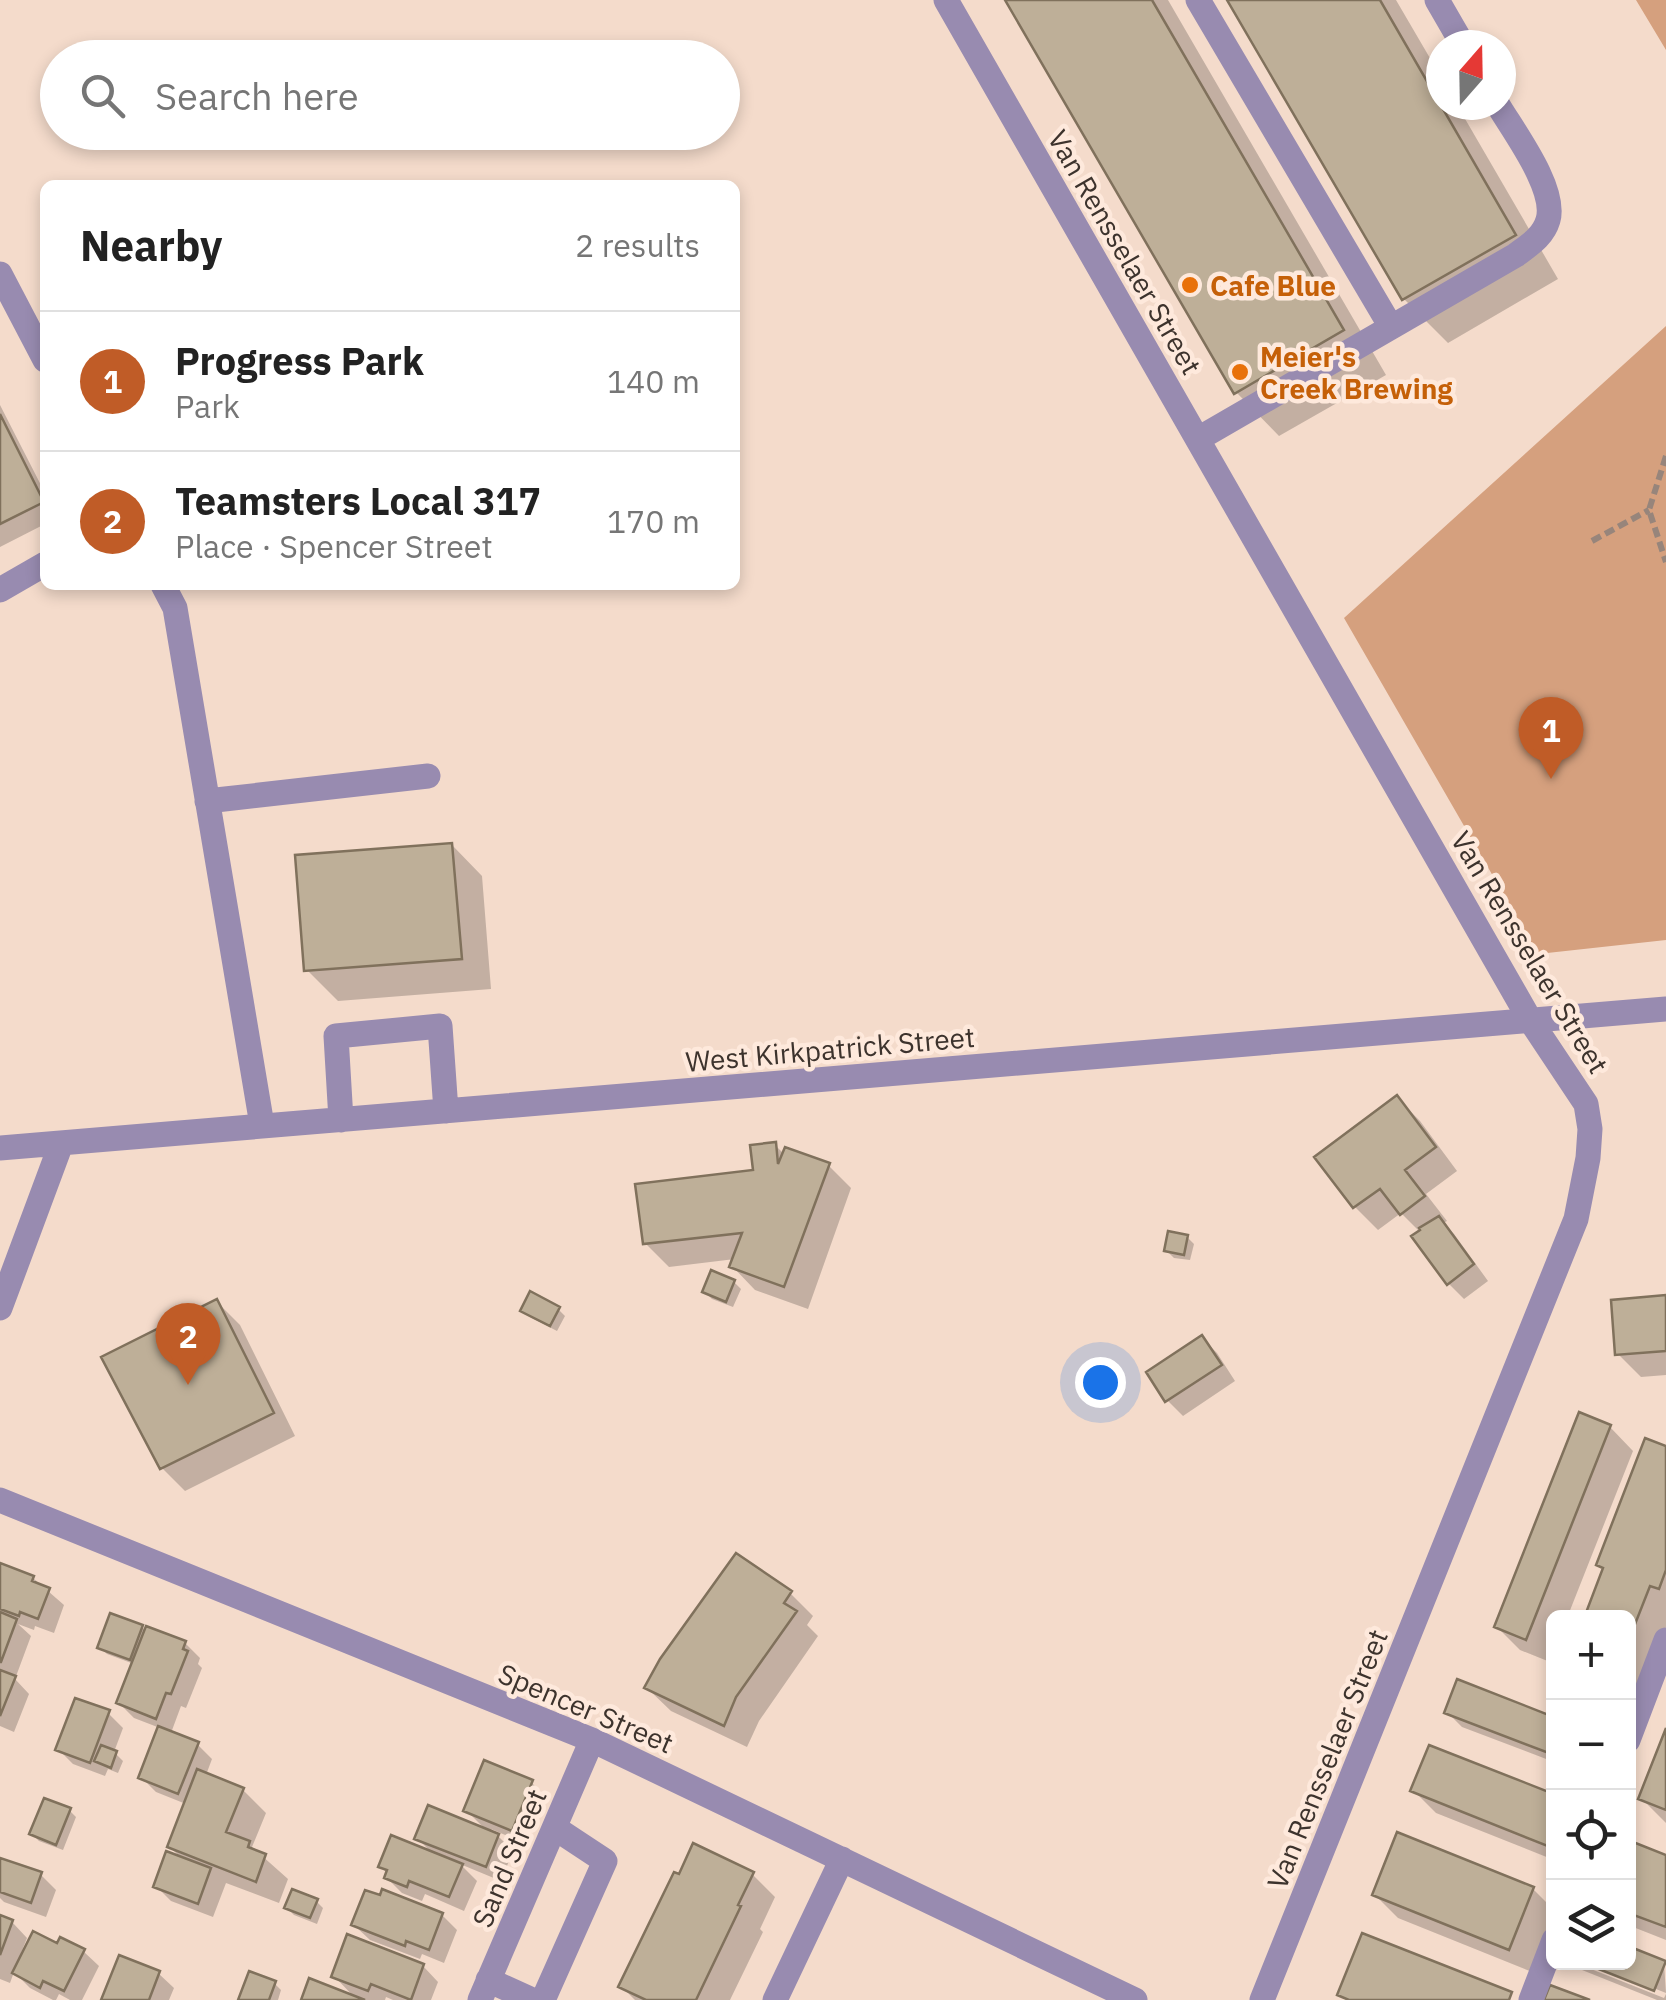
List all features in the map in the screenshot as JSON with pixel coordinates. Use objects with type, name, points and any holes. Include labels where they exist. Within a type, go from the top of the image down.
[{"type":"street","name":"Van Rensselaer Street","points":[[946,0],[1530,1020],[1586,1104],[1590,1129],[1576,1219],[1262,2000]]},
{"type":"street","points":[[1198,0],[1391,327]]},
{"type":"street","points":[[1437,0],[1455,30]]},
{"type":"street","points":[[1198,439],[1516,255],[1539,237],[1548,219],[1548,196],[1507,120]]},
{"type":"street","points":[[0,274],[40,350]]},
{"type":"street","points":[[0,590],[40,567]]},
{"type":"street","points":[[165,590],[174,608],[262,1125]]},
{"type":"street","points":[[207,802],[428,776]]},
{"type":"street","name":"West Kirkpatrick Street","points":[[0,1148],[1666,1008]]},
{"type":"street","points":[[341,1120],[336,1036],[440,1026],[446,1111]]},
{"type":"street","points":[[0,1308],[61,1144]]},
{"type":"street","name":"Spencer Street","points":[[0,1500],[592,1740],[1135,2000]]},
{"type":"street","points":[[1636,1719],[1666,1640]]},
{"type":"street","name":"Sand Street","points":[[484,1990],[592,1740]]},
{"type":"street","points":[[543,2000],[605,1861],[555,1828]]},
{"type":"street","points":[[776,2000],[842,1859]]},
{"type":"street","points":[[1531,2000],[1546,1961]]},
{"type":"street","points":[[484,1990],[532,2000]]},
{"type":"path","points":[[1666,456],[1650,510],[1666,562]]},
{"type":"path","points":[[1592,541],[1650,510]]},
{"type":"shaded area","points":[[1636,0],[1666,0],[1666,50]]},
{"type":"shaded area","points":[[1666,326],[1666,940],[1538,954],[1344,618]]},
{"type":"building","points":[[1005,0],[1152,0],[1344,330],[1234,394]]},
{"type":"building","points":[[1227,0],[1380,0],[1426,79],[1426,120],[1449,120],[1516,235],[1402,300]]},
{"type":"building","points":[[0,414],[40,494],[40,504],[0,524]]},
{"type":"building","points":[[452,843],[462,959],[304,971],[295,855]]},
{"type":"building","points":[[1397,1095],[1436,1147],[1405,1170],[1425,1196],[1400,1215],[1380,1189],[1353,1208],[1314,1157]]},
{"type":"building","points":[[776,1142],[778,1164],[785,1147],[830,1163],[784,1287],[729,1267],[742,1233],[643,1244],[635,1184],[753,1170],[750,1145]]},
{"type":"building","points":[[1439,1216],[1474,1264],[1447,1285],[1411,1236]]},
{"type":"building","points":[[1168,1231],[1188,1235],[1184,1255],[1164,1251]]},
{"type":"building","points":[[711,1270],[735,1280],[726,1302],[702,1292]]},
{"type":"building","points":[[530,1291],[560,1307],[550,1326],[520,1311]]},
{"type":"building","points":[[1666,1295],[1666,1351],[1615,1355],[1611,1300]]},
{"type":"building","points":[[217,1299],[274,1413],[160,1469],[101,1357]]},
{"type":"building","points":[[1202,1335],[1222,1365],[1165,1402],[1146,1372]]},
{"type":"building","points":[[1579,1412],[1611,1425],[1526,1640],[1494,1627]]},
{"type":"building","points":[[1645,1438],[1666,1446],[1666,1570],[1659,1589],[1650,1586],[1636,1622],[1636,1610],[1587,1610],[1603,1568],[1596,1565]]},
{"type":"building","points":[[736,1553],[792,1591],[784,1603],[797,1611],[736,1697],[724,1726],[644,1688],[660,1659]]},
{"type":"building","points":[[0,1563],[34,1576],[32,1581],[50,1588],[38,1619],[0,1609]]},
{"type":"building","points":[[0,1612],[17,1619],[1,1662],[0,1662]]},
{"type":"building","points":[[110,1613],[143,1625],[130,1660],[97,1648]]},
{"type":"building","points":[[146,1626],[186,1641],[183,1649],[188,1651],[156,1719],[116,1703]]},
{"type":"building","points":[[0,1670],[16,1676],[0,1716]]},
{"type":"building","points":[[1457,1679],[1546,1714],[1546,1752],[1444,1713]]},
{"type":"building","points":[[75,1698],[110,1710],[90,1763],[55,1750]]},
{"type":"building","points":[[158,1726],[199,1742],[178,1794],[138,1778]]},
{"type":"building","points":[[1666,1728],[1666,1810],[1638,1799]]},
{"type":"building","points":[[101,1745],[117,1751],[111,1768],[94,1761]]},
{"type":"building","points":[[1429,1745],[1546,1791],[1546,1845],[1410,1791]]},
{"type":"building","points":[[484,1760],[533,1780],[512,1831],[463,1811]]},
{"type":"building","points":[[197,1769],[244,1788],[226,1832],[250,1841],[248,1847],[266,1854],[256,1882],[167,1847]]},
{"type":"building","points":[[44,1798],[71,1808],[56,1845],[29,1834]]},
{"type":"building","points":[[428,1805],[499,1834],[486,1867],[414,1839]]},
{"type":"building","points":[[1397,1832],[1534,1887],[1509,1950],[1372,1895]]},
{"type":"building","points":[[391,1835],[463,1864],[449,1897],[409,1881],[407,1887],[384,1878],[387,1870],[378,1867]]},
{"type":"building","points":[[693,1843],[754,1872],[696,2000],[646,2000],[618,1987],[674,1872],[679,1874]]},
{"type":"building","points":[[1636,1843],[1666,1855],[1666,1927],[1636,1916]]},
{"type":"building","points":[[166,1851],[211,1868],[198,1904],[153,1887]]},
{"type":"building","points":[[0,1858],[42,1872],[31,1903],[0,1892]]},
{"type":"building","points":[[292,1889],[318,1899],[310,1918],[284,1908]]},
{"type":"building","points":[[382,1889],[443,1913],[429,1950],[406,1941],[405,1946],[351,1925],[365,1890],[380,1895]]},
{"type":"building","points":[[0,1915],[13,1920],[0,1955]]},
{"type":"building","points":[[33,1931],[57,1943],[60,1937],[85,1949],[64,1991],[43,1981],[40,1988],[12,1973]]},
{"type":"building","points":[[1362,1933],[1512,1992],[1509,2000],[1349,2000],[1337,1995]]},
{"type":"building","points":[[347,1934],[424,1964],[411,2000],[371,1984],[368,1991],[331,1977]]},
{"type":"building","points":[[1636,1949],[1666,1961],[1654,1991],[1601,1970],[1636,1970]]},
{"type":"building","points":[[119,1955],[160,1971],[149,2000],[101,2000]]},
{"type":"building","points":[[249,1971],[276,1981],[269,2000],[238,2000]]},
{"type":"building","points":[[309,1978],[365,2000],[301,2000]]},
{"type":"building","points":[[1550,1985],[1590,2000],[1544,2000]]},
{"type":"place","name":"Cafe Blue","points":[[1190,285]]},
{"type":"place","name":"Meier's Creek Brewing","points":[[1240,372]]},
{"type":"place","name":"Progress Park","points":[[1551,779]]},
{"type":"place","name":"Teamsters Local 317","points":[[188,1385]]}]
